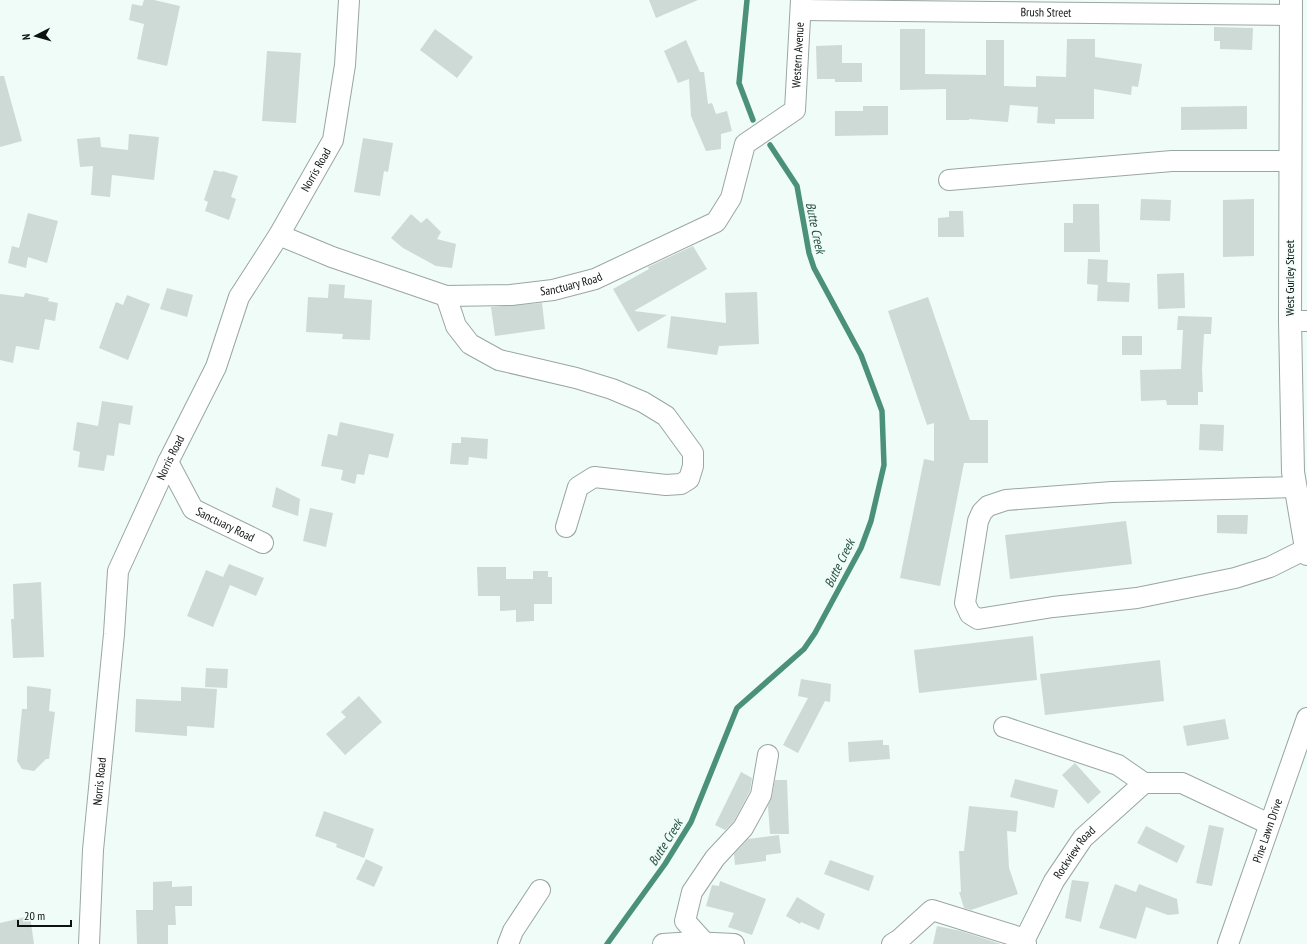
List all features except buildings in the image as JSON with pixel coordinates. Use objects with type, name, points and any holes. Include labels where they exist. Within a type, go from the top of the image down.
[{"type":"main road","name":"West Gurley Street","points":[[1291,8],[1291,161],[1298,321],[1293,472],[1306,551]]},
{"type":"street","name":"Norris Road","points":[[89,944],[93,850],[114,634],[118,571],[168,462],[216,366],[239,297],[279,236],[333,140],[345,65],[349,0]]},
{"type":"street","name":"Brush Street","points":[[801,5],[1291,8]]},
{"type":"street","name":"Western Avenue","points":[[795,110],[801,5]]},
{"type":"street","name":"Sanctuary Road","points":[[279,236],[332,257],[446,296],[504,295],[539,291],[595,279],[716,222],[731,198],[746,144],[795,110]]},
{"type":"street","points":[[949,180],[1172,161],[1291,161]]},
{"type":"street","points":[[446,296],[456,326],[470,344],[499,360],[576,378],[612,389],[643,402],[666,416],[692,453],[693,466],[688,479],[681,484],[666,485],[629,479],[594,477],[578,487],[566,527]]},
{"type":"street","name":"Sanctuary Road","points":[[168,462],[193,509],[262,543]]},
{"type":"street","points":[[1295,487],[1112,492],[1006,500],[988,506],[982,512],[978,521],[965,603],[970,614],[978,619],[1049,608],[1137,598],[1235,578],[1270,567],[1306,551]]},
{"type":"street","name":"Pine Lawn Drive","points":[[1228,944],[1307,718]]},
{"type":"street","points":[[1004,727],[1118,765],[1144,783],[1182,783],[1269,824]]},
{"type":"street","points":[[704,942],[685,921],[692,892],[715,858],[743,828],[761,795],[768,755]]},
{"type":"street","name":"Rockview Road","points":[[892,944],[900,939],[932,910],[1026,941],[1054,880],[1083,838],[1144,783]]},
{"type":"street","points":[[508,944],[513,931],[540,890]]},
{"type":"street","points":[[663,944],[704,942],[734,944]]},
{"type":"waterway","name":"Butte Creek","points":[[747,0],[739,83],[753,120]]},
{"type":"waterway","name":"Butte Creek","points":[[607,944],[665,864],[691,822],[737,708],[804,649],[815,633],[861,548],[871,521],[884,465],[882,411],[861,355],[814,268],[809,253],[797,186],[770,145]]}]
